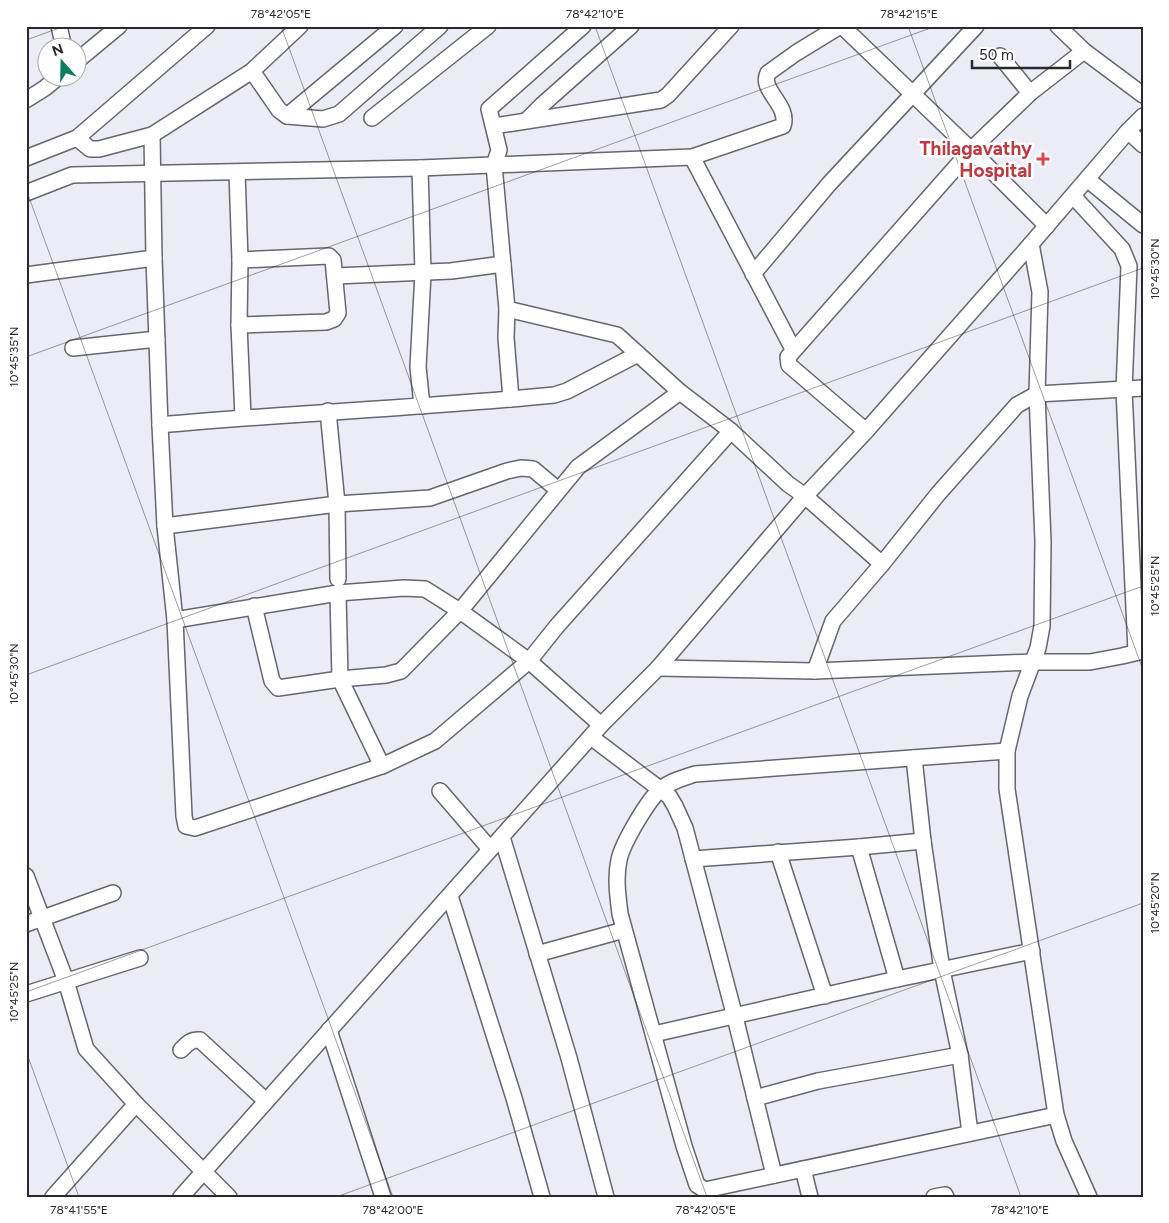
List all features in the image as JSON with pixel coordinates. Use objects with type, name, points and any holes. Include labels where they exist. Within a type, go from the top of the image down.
[{"type":"street","points":[[26,158],[77,138],[206,26]]},
{"type":"street","points":[[77,138],[90,149],[99,149],[152,135],[252,71],[300,26]]},
{"type":"street","points":[[287,116],[395,26]]},
{"type":"street","points":[[252,71],[279,110],[287,116],[323,119],[339,114],[440,26]]},
{"type":"street","points":[[372,118],[488,26]]},
{"type":"street","points":[[511,399],[506,338],[507,309],[494,165],[499,150],[490,108],[583,26]]},
{"type":"street","points":[[528,120],[542,105],[631,26]]},
{"type":"street","points":[[494,126],[661,100],[668,95],[731,26]]},
{"type":"street","points":[[26,193],[72,175],[153,175],[420,168],[692,157],[783,126],[785,119],[782,109],[766,83],[765,78],[768,73],[796,53],[841,26],[971,150],[1047,226]]},
{"type":"street","points":[[753,274],[829,184],[976,26]]},
{"type":"street","points":[[1058,26],[1084,51],[1143,95]]},
{"type":"street","points":[[88,52],[119,27]]},
{"type":"street","points":[[866,431],[789,366],[791,353],[971,150],[1030,93],[1084,51]]},
{"type":"street","points":[[1000,56],[1030,93]]},
{"type":"street","points":[[26,100],[45,88]]},
{"type":"street","points":[[181,1197],[601,725],[658,668],[806,496],[866,431],[1143,116]]},
{"type":"street","points":[[1128,131],[1143,145]]},
{"type":"street","points":[[152,135],[160,425],[165,526],[175,620],[186,826],[195,828],[382,766],[435,741],[529,661],[557,626],[731,431]]},
{"type":"street","points":[[692,157],[753,274],[791,353]]},
{"type":"street","points":[[420,168],[422,273],[418,367],[422,406]]},
{"type":"street","points":[[237,172],[240,260],[239,325],[244,417]]},
{"type":"street","points":[[1087,180],[1143,225]]},
{"type":"street","points":[[658,668],[815,671],[1032,662],[1090,662],[1139,652],[1124,390],[1129,266],[1122,249],[1073,196]]},
{"type":"street","points":[[1031,244],[1040,292],[1037,394],[1043,541],[1042,626],[1038,648],[1020,696],[1007,751],[1007,789],[1056,1115],[1064,1141],[1089,1197]]},
{"type":"street","points":[[239,325],[326,322],[334,319],[338,313],[333,260],[329,256],[240,260]]},
{"type":"street","points":[[26,275],[154,258]]},
{"type":"street","points":[[335,276],[422,273],[503,264]]},
{"type":"street","points":[[507,309],[617,335],[680,392],[731,431],[788,484],[806,496],[882,564]]},
{"type":"street","points":[[73,348],[157,339]]},
{"type":"street","points":[[160,425],[244,417],[422,406],[554,395],[567,391],[638,354]]},
{"type":"street","points":[[815,671],[833,621],[938,494],[1017,405],[1037,394],[1143,388]]},
{"type":"street","points":[[254,606],[272,680],[278,688],[340,679],[386,675],[401,671],[460,611],[578,467],[680,392]]},
{"type":"street","points":[[328,411],[337,504],[340,679],[382,766]]},
{"type":"street","points":[[165,526],[337,504],[430,498],[507,471],[521,468],[533,469],[558,490]]},
{"type":"street","points":[[175,620],[254,606],[338,586],[425,589],[460,611],[529,661],[601,725]]},
{"type":"street","points":[[591,737],[641,773],[668,796],[685,828],[735,1016],[774,1175]]},
{"type":"street","points":[[1007,751],[695,774],[676,780],[660,790],[629,836],[619,859],[618,891],[620,914],[684,1146],[697,1185],[705,1190],[1056,1115]]},
{"type":"street","points":[[914,758],[923,841],[942,970],[960,1055],[970,1133]]},
{"type":"street","points":[[440,790],[490,849]]},
{"type":"street","points":[[502,837],[569,1058],[606,1197]]},
{"type":"street","points":[[693,859],[859,848],[923,841]]},
{"type":"street","points":[[859,848],[897,979]]},
{"type":"street","points":[[778,852],[825,996]]},
{"type":"street","points":[[26,876],[66,982],[86,1049],[136,1104],[229,1197]]},
{"type":"street","points":[[26,924],[112,893]]},
{"type":"street","points":[[450,896],[514,1098],[542,1197]]},
{"type":"street","points":[[538,954],[624,930]]},
{"type":"street","points":[[654,1034],[1032,950]]},
{"type":"street","points":[[26,994],[140,958]]},
{"type":"street","points":[[329,1030],[383,1197]]},
{"type":"street","points":[[181,1050],[195,1039],[200,1040],[266,1101]]},
{"type":"street","points":[[755,1098],[818,1081],[960,1055]]},
{"type":"street","points":[[53,1197],[136,1104]]},
{"type":"street","points":[[803,1169],[810,1197]]},
{"type":"street","points":[[934,1197],[945,1195],[946,1197]]},
{"type":"place","name":"Thilagavathy Hospital","points":[[1043,159]]}]
